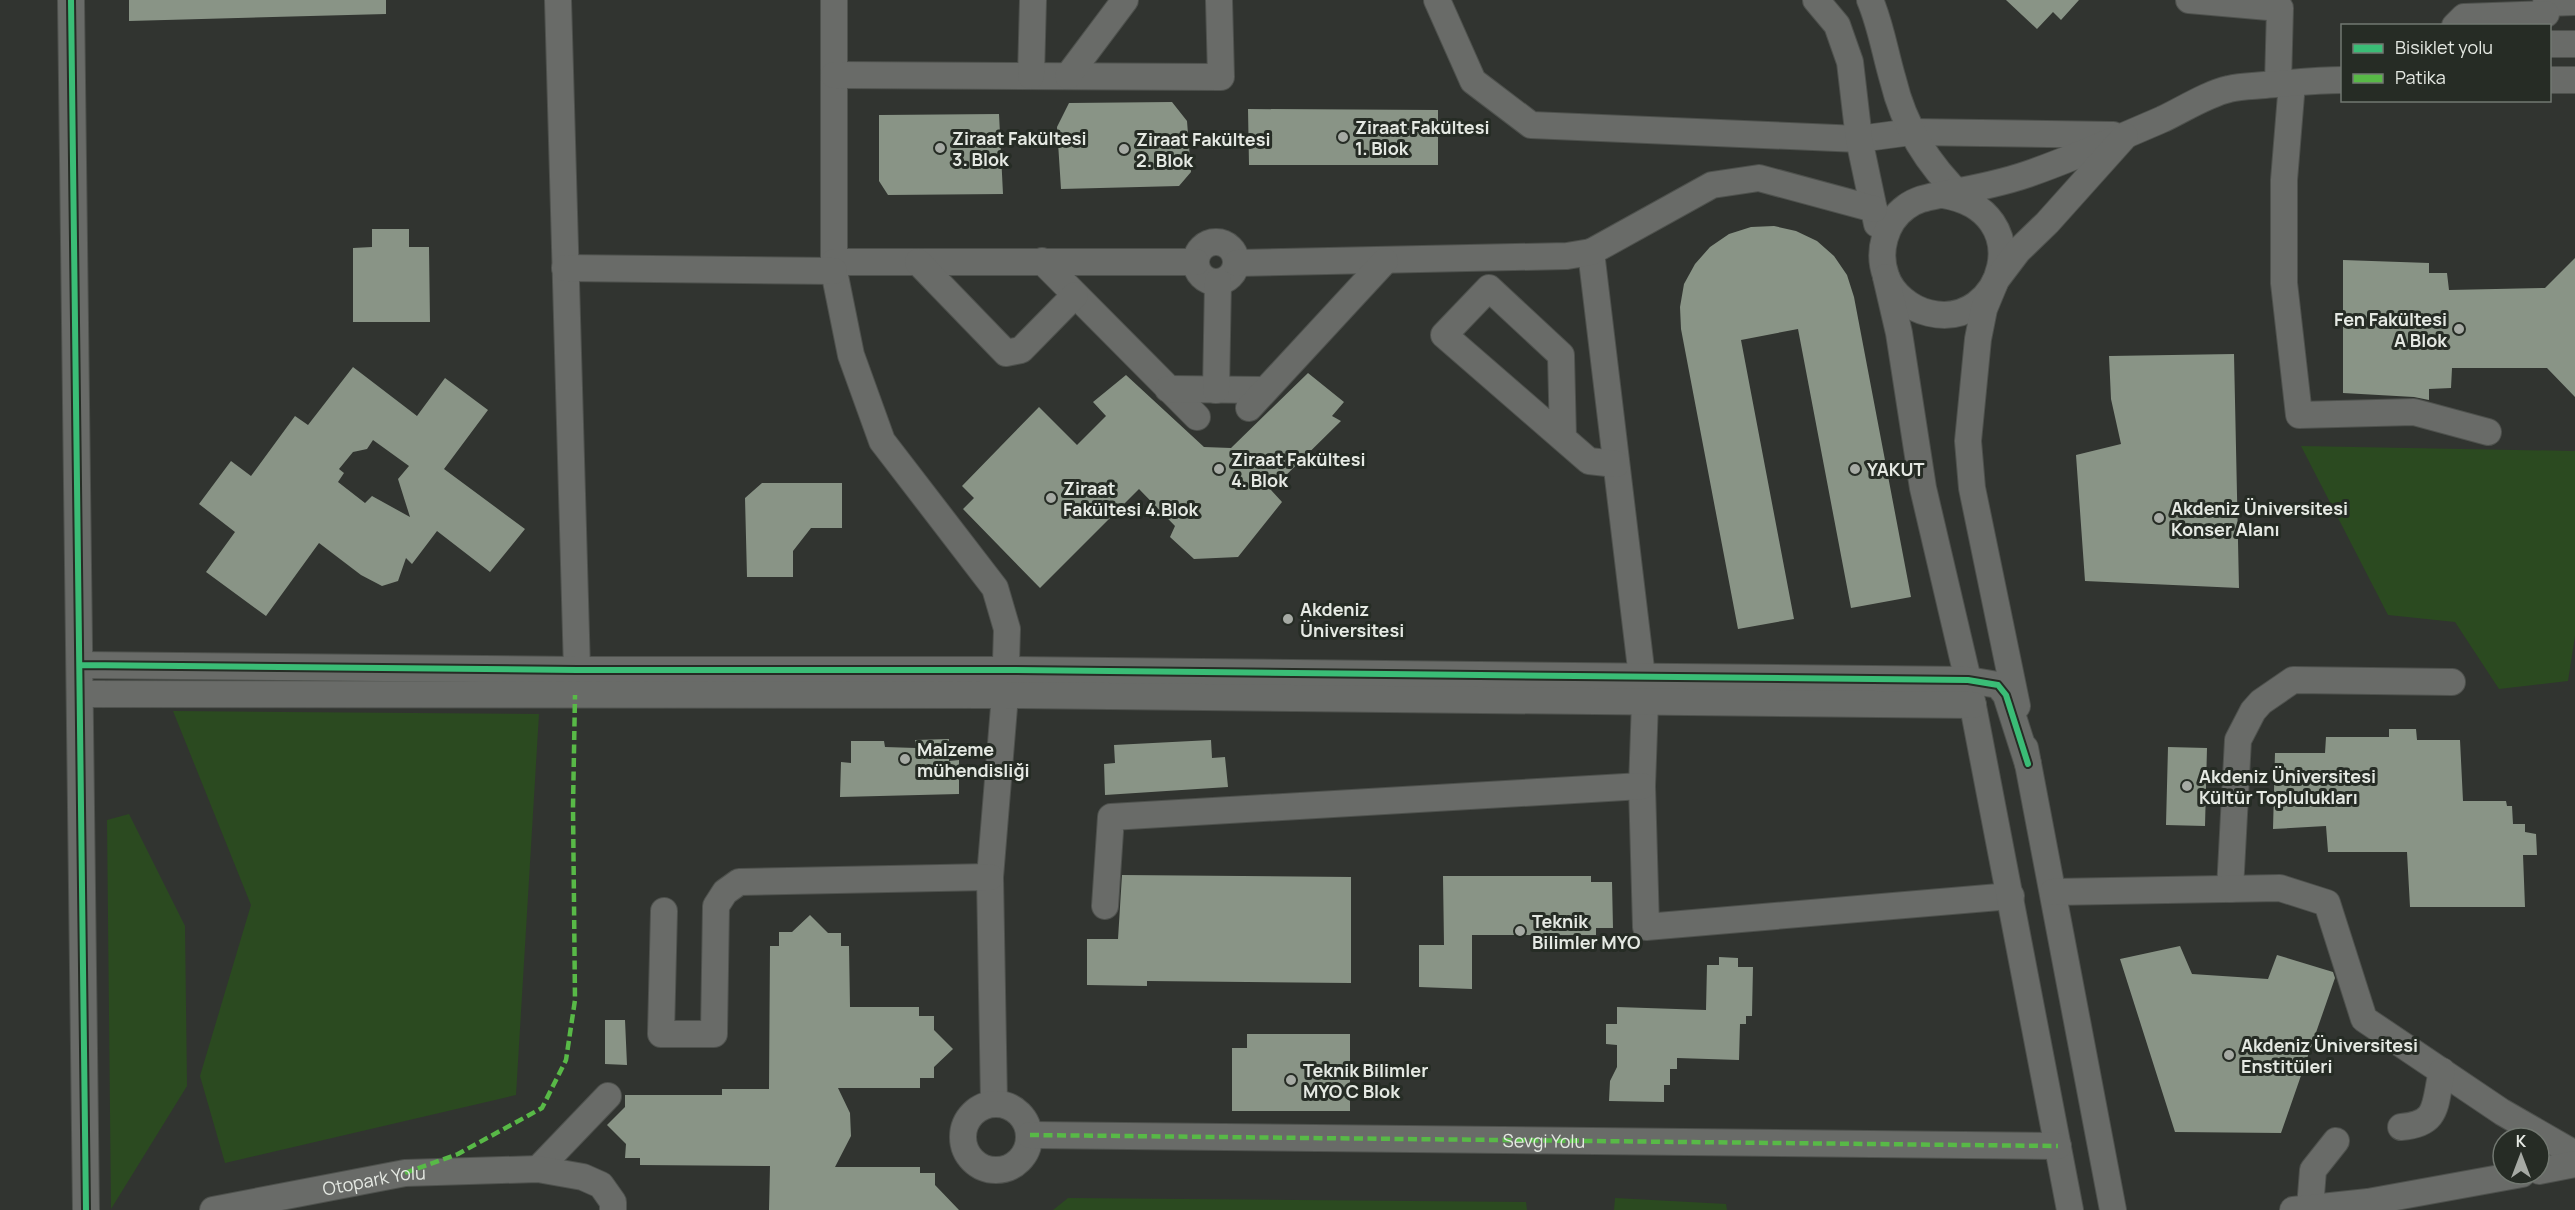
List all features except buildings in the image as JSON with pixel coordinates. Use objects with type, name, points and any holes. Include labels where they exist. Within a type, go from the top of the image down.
[{"type":"street","points":[[71,0],[86,1210]]},
{"type":"street","points":[[558,0],[577,670]]},
{"type":"street","points":[[834,0],[834,267],[851,355],[882,441],[995,588],[1007,629],[1005,695],[990,877],[994,1103]]},
{"type":"street","points":[[1032,76],[1033,0]]},
{"type":"street","points":[[1068,76],[1125,0]]},
{"type":"street","points":[[834,75],[1221,77],[1220,0]]},
{"type":"street","points":[[1437,0],[1473,81],[1531,125],[1859,139],[1911,132],[2125,136]]},
{"type":"street","points":[[1816,0],[1837,25],[1850,62],[1859,139],[1899,333],[1923,488],[1970,693],[2070,1210]]},
{"type":"street","points":[[1870,0],[1878,18],[1893,82],[1911,132],[1954,195],[1980,208],[1994,223],[2001,242],[2002,261],[1984,309],[1978,339],[1968,441],[1972,488],[2053,892],[2113,1210]]},
{"type":"street","points":[[2188,0],[2280,8],[2285,83],[2284,283],[2299,415],[2414,412],[2488,432]]},
{"type":"street","points":[[2458,24],[2464,17],[2546,11],[2575,3]]},
{"type":"street","points":[[2551,44],[2575,44]]},
{"type":"street","points":[[2125,136],[2047,223],[2018,251],[1985,297],[1968,308],[1950,314],[1930,314],[1912,306],[1897,294],[1884,268],[1884,239],[1892,221],[1906,207],[1923,197],[1954,195],[2026,175],[2125,136],[2229,89],[2341,80]]},
{"type":"street","points":[[2551,80],[2575,80]]},
{"type":"street","points":[[1237,263],[1567,256],[1591,252],[1712,185],[1760,178],[1874,209]]},
{"type":"street","points":[[1219,242],[1232,249],[1237,263],[1229,278],[1218,282],[1207,280],[1200,275],[1196,262],[1198,252],[1203,246],[1219,242]]},
{"type":"street","points":[[1591,252],[1643,690],[1642,786],[1646,927],[2011,897]]},
{"type":"street","points":[[1042,261],[1197,417]]},
{"type":"street","points":[[1168,389],[1216,390],[1257,399],[1385,261]]},
{"type":"street","points":[[565,268],[834,267],[918,262],[1196,262]]},
{"type":"street","points":[[918,262],[1006,353],[1021,350],[1075,295]]},
{"type":"street","points":[[1216,390],[1218,282]]},
{"type":"street","points":[[1563,438],[1561,355],[1489,288],[1444,335],[1589,461],[1616,464]]},
{"type":"street","points":[[80,665],[577,670],[1006,670],[1643,690]]},
{"type":"street","points":[[2230,889],[2238,740],[2247,720],[2261,702],[2293,680],[2452,682]]},
{"type":"street","points":[[80,694],[1005,695],[1643,690],[1970,693],[1998,685],[2006,695],[2028,764]]},
{"type":"street","points":[[1106,906],[1111,817],[1642,786]]},
{"type":"street","points":[[664,911],[661,1034],[714,1034],[716,906],[724,892],[739,882],[903,889],[990,877]]},
{"type":"street","points":[[2053,892],[2280,888],[2327,903],[2364,1019],[2502,1112],[2575,1154]]},
{"type":"street","points":[[2401,1127],[2418,1125],[2433,1113],[2442,1071]]},
{"type":"street","points":[[538,1169],[608,1096]]},
{"type":"street","points":[[994,1103],[1007,1105],[1018,1112],[1026,1122],[1030,1135],[1028,1148],[1021,1160],[1011,1168],[998,1171],[985,1169],[973,1162],[965,1152],[962,1139],[964,1126],[970,1114],[994,1103]]},
{"type":"street","name":"Sevgi Yolu","points":[[1030,1135],[2058,1146]]},
{"type":"street","points":[[2336,1141],[2313,1170],[2302,1209],[2414,1202],[2491,1182]]},
{"type":"street","points":[[2551,1169],[2575,1164]]},
{"type":"street","name":"Otopark Yolu","points":[[213,1210],[405,1173],[538,1169],[583,1177],[601,1185],[613,1202],[614,1210]]},
{"type":"green space","points":[[2301,446],[2575,451],[2575,636],[2568,681],[2499,689],[2455,622],[2388,615]]},
{"type":"green space","points":[[173,711],[539,714],[516,1095],[225,1163],[200,1076],[251,905]]},
{"type":"green space","points":[[129,814],[185,926],[187,1086],[111,1209],[107,820]]},
{"type":"green space","points":[[1068,1198],[1526,1202],[1527,1210],[1053,1210]]},
{"type":"green space","points":[[1615,1198],[1726,1204],[1727,1210],[1614,1210]]},
{"type":"marked path","points":[[405,1173],[458,1154],[542,1108],[566,1060],[575,1000],[573,807],[575,695]]},
{"type":"marked path","points":[[1030,1135],[2058,1146]]},
{"type":"cycle path","points":[[71,0],[86,1210]]},
{"type":"cycle path","points":[[80,665],[577,670],[1007,670],[1968,680],[1998,685],[2006,695],[2028,764]]},
{"type":"place","name":"Ziraat Fakültesi 1. Blok","points":[[1343,137]]},
{"type":"place","name":"Ziraat Fakültesi 3. Blok","points":[[940,148]]},
{"type":"place","name":"Ziraat Fakültesi 2. Blok","points":[[1124,149]]},
{"type":"place","name":"Fen Fakültesi A Blok","points":[[2459,329]]},
{"type":"place","name":"Ziraat Fakültesi 4. Blok","points":[[1219,469]]},
{"type":"place","name":"YAKUT","points":[[1855,469]]},
{"type":"place","name":"Ziraat Fakültesi 4.Blok","points":[[1051,498]]},
{"type":"place","name":"Akdeniz Üniversitesi Konser Alanı","points":[[2159,518]]},
{"type":"place","name":"Akdeniz Üniversitesi","points":[[1288,619]]},
{"type":"place","name":"Malzeme mühendisliği","points":[[905,759]]},
{"type":"place","name":"Akdeniz Üniversitesi Kültür Toplulukları","points":[[2187,786]]},
{"type":"place","name":"Teknik Bilimler MYO","points":[[1520,931]]},
{"type":"place","name":"Akdeniz Üniversitesi Enstitüleri","points":[[2229,1055]]},
{"type":"place","name":"Teknik Bilimler MYO C Blok","points":[[1291,1080]]}]
